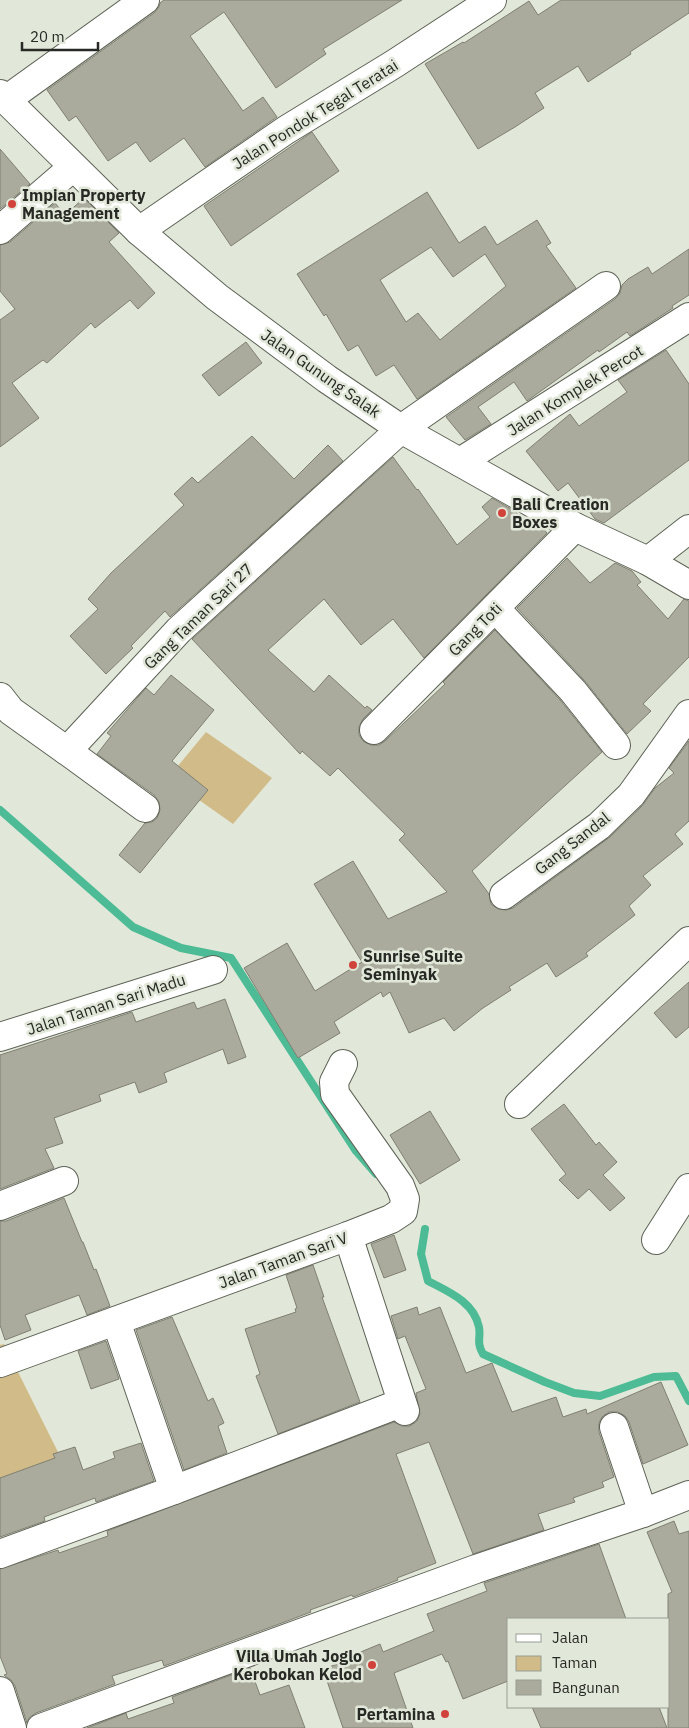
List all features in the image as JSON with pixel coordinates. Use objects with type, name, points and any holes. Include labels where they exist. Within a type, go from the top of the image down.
[{"type":"street","points":[[3,97],[145,0]]},
{"type":"street","name":"Jalan Pondok Tegal Teratai","points":[[139,231],[286,130],[394,64],[492,0]]},
{"type":"street","name":"Jalan Gunung Salak","points":[[3,97],[139,231],[217,297],[327,379],[401,429],[575,527],[648,561],[689,585]]},
{"type":"street","points":[[0,230],[73,167]]},
{"type":"street","name":"Gang Taman Sari 27","points":[[67,751],[179,630],[401,429],[606,286]]},
{"type":"street","name":"Jalan Komplek Percot","points":[[460,462],[689,318]]},
{"type":"street","name":"Gang Toti","points":[[374,730],[575,527]]},
{"type":"street","points":[[648,561],[689,529]]},
{"type":"street","points":[[495,608],[573,691],[616,745]]},
{"type":"street","points":[[0,697],[11,711],[145,808]]},
{"type":"street","name":"Gang Sandal","points":[[504,895],[599,826],[618,808],[631,795],[689,714]]},
{"type":"street","points":[[519,1104],[689,941]]},
{"type":"street","name":"Jalan Taman Sari Madu","points":[[0,1038],[213,970]]},
{"type":"street","name":"Jalan Taman Sari V","points":[[0,1363],[348,1236],[391,1219],[403,1211],[406,1198],[400,1186],[335,1094],[334,1082],[343,1064]]},
{"type":"street","points":[[0,1206],[64,1181]]},
{"type":"street","points":[[656,1240],[689,1188]]},
{"type":"street","points":[[0,1554],[403,1407],[348,1236]]},
{"type":"street","points":[[116,1321],[174,1490]]},
{"type":"street","points":[[614,1427],[643,1513]]},
{"type":"street","points":[[41,1728],[476,1569],[643,1513],[689,1495]]},
{"type":"street","points":[[0,1691],[7,1723]]},
{"type":"green space","points":[[206,732],[272,778],[233,824],[168,778]]},
{"type":"green space","points":[[4,1344],[62,1460],[0,1480],[0,1345]]},
{"type":"building","points":[[164,0],[402,0],[323,49],[326,54],[276,88],[224,12],[190,36],[243,111],[263,97],[277,117],[205,167],[184,138],[150,162],[136,142],[108,161],[76,116],[69,121],[47,90],[154,13]]},
{"type":"building","points":[[561,0],[689,0],[689,13],[588,82],[578,66],[535,93],[544,108],[478,149],[425,64],[464,43],[529,1],[538,15]]},
{"type":"building","points":[[312,132],[339,171],[231,246],[204,206]]},
{"type":"building","points":[[0,149],[30,184],[0,209]]},
{"type":"building","points":[[427,192],[459,243],[485,226],[497,245],[537,220],[551,243],[546,246],[576,288],[417,399],[394,365],[376,376],[358,345],[348,351],[326,314],[324,316],[297,274]],"holes":[[[431,247],[453,277],[485,254],[506,286],[440,340],[418,313],[406,322],[380,280]]]},
{"type":"building","points":[[84,198],[119,233],[109,242],[155,293],[138,309],[130,300],[95,328],[91,323],[47,363],[43,360],[12,383],[39,418],[0,447],[0,320],[15,309],[0,291],[0,245],[10,242],[55,203],[65,215]]},
{"type":"building","points":[[689,249],[689,295],[672,306],[673,308],[630,336],[627,332],[599,352],[598,350],[527,401],[514,382],[478,407],[491,424],[465,440],[446,417],[615,299],[620,293],[622,285],[628,279],[648,267],[652,274]]},
{"type":"building","points":[[246,342],[262,363],[219,396],[202,375]]},
{"type":"building","points":[[666,350],[689,384],[689,460],[604,523],[595,519],[568,483],[558,491],[526,451],[570,414],[579,426],[627,392],[618,380]]},
{"type":"building","points":[[252,436],[294,479],[328,445],[343,461],[170,617],[165,611],[131,646],[133,648],[106,674],[70,636],[98,609],[88,599],[111,573],[184,505],[174,494],[192,477],[198,483]]},
{"type":"building","points":[[393,457],[457,545],[490,517],[482,507],[492,498],[516,512],[527,524],[531,520],[541,526],[547,533],[424,658],[393,619],[361,645],[324,599],[268,650],[314,692],[329,675],[365,708],[367,706],[372,710],[363,719],[359,727],[359,735],[363,741],[371,745],[379,745],[385,741],[445,684],[443,682],[495,630],[561,701],[602,752],[472,871],[489,894],[491,904],[498,909],[506,910],[513,908],[610,837],[642,806],[655,788],[674,773],[669,768],[689,741],[689,821],[675,834],[683,844],[643,876],[651,885],[629,906],[635,915],[586,953],[588,956],[556,977],[547,963],[509,987],[511,990],[483,1008],[454,1031],[444,1018],[409,1033],[390,992],[383,997],[381,992],[334,1022],[340,1033],[298,1058],[244,968],[287,943],[315,991],[362,962],[314,884],[353,861],[388,919],[447,892],[399,840],[405,834],[338,768],[330,776],[302,751],[300,754],[192,639]]},
{"type":"building","points":[[567,558],[590,583],[615,563],[632,571],[641,582],[637,585],[668,619],[684,599],[689,601],[689,657],[643,704],[651,711],[627,734],[584,680],[517,608]]},
{"type":"building","points":[[171,675],[214,710],[172,761],[208,790],[140,873],[119,855],[145,823],[152,822],[157,818],[160,810],[159,802],[154,795],[97,754],[111,736],[107,733],[146,688],[154,695]]},
{"type":"building","points":[[689,982],[689,1027],[676,1038],[654,1013]]},
{"type":"building","points":[[225,999],[246,1057],[228,1064],[223,1049],[164,1073],[167,1082],[139,1093],[135,1082],[99,1095],[101,1101],[54,1118],[63,1143],[45,1149],[54,1168],[0,1189],[0,1055],[132,1012],[136,1022],[194,1002],[197,1009]]},
{"type":"building","points":[[564,1104],[596,1145],[599,1142],[617,1162],[603,1175],[625,1198],[610,1211],[589,1189],[578,1199],[559,1180],[566,1174],[531,1129]]},
{"type":"building","points":[[430,1111],[460,1160],[420,1184],[390,1135]]},
{"type":"building","points":[[64,1198],[94,1270],[96,1269],[110,1306],[87,1315],[79,1295],[25,1315],[31,1330],[5,1340],[0,1325],[0,1221],[6,1221]]},
{"type":"building","points":[[394,1235],[406,1270],[384,1278],[371,1244]]},
{"type":"building","points":[[313,1265],[324,1297],[322,1297],[360,1402],[278,1434],[256,1376],[260,1374],[245,1329],[296,1312],[295,1309],[297,1308],[286,1275]]},
{"type":"building","points":[[417,1307],[419,1315],[440,1307],[466,1373],[492,1363],[512,1412],[556,1397],[563,1417],[586,1409],[587,1414],[661,1382],[688,1445],[643,1464],[629,1422],[625,1416],[618,1412],[609,1412],[602,1417],[599,1423],[599,1432],[614,1477],[602,1482],[604,1487],[573,1498],[575,1502],[538,1514],[544,1530],[473,1554],[429,1442],[396,1454],[436,1563],[397,1578],[398,1580],[353,1597],[352,1595],[310,1610],[311,1612],[164,1666],[162,1660],[112,1676],[115,1684],[36,1713],[29,1718],[27,1723],[15,1686],[4,1675],[7,1674],[0,1656],[0,1569],[58,1550],[59,1553],[108,1536],[107,1531],[394,1422],[402,1426],[410,1426],[417,1421],[420,1414],[416,1393],[426,1389],[405,1336],[398,1339],[391,1316]]},
{"type":"building","points":[[172,1317],[208,1401],[213,1398],[224,1423],[218,1426],[227,1453],[184,1470],[136,1330]]},
{"type":"building","points":[[106,1341],[119,1379],[91,1389],[78,1351]]},
{"type":"building","points":[[141,1443],[154,1481],[96,1502],[95,1498],[44,1517],[45,1521],[0,1537],[0,1478],[55,1458],[53,1454],[75,1447],[83,1470],[115,1458],[113,1452]]},
{"type":"building","points":[[674,1521],[679,1534],[689,1531],[689,1728],[668,1728],[668,1594],[672,1592],[647,1532]]},
{"type":"building","points":[[599,1544],[626,1618],[507,1618],[507,1681],[463,1699],[448,1661],[446,1662],[442,1654],[394,1673],[413,1728],[343,1728],[323,1669],[352,1659],[351,1656],[380,1644],[383,1652],[434,1631],[427,1614],[487,1591],[484,1583]]},
{"type":"building","points":[[250,1668],[260,1695],[289,1685],[305,1728],[87,1728],[126,1713],[128,1719],[174,1703],[172,1697]]},
{"type":"building","points":[[532,1708],[659,1708],[667,1728],[541,1728]]},
{"type":"waterway","points":[[0,810],[133,927],[181,948],[231,958],[356,1151],[376,1174]]},
{"type":"waterway","points":[[425,1229],[421,1254],[428,1281],[459,1299],[472,1311],[479,1327],[479,1343],[483,1354],[574,1393],[600,1396],[654,1377],[676,1376],[689,1401]]},
{"type":"place","name":"Impian Property Management","points":[[12,204]]},
{"type":"place","name":"Bali Creation Boxes","points":[[502,513]]},
{"type":"place","name":"Sunrise Suite Seminyak","points":[[353,965]]},
{"type":"place","name":"Villa Umah Joglo Kerobokan Kelod","points":[[372,1665]]},
{"type":"place","name":"Pertamina","points":[[445,1714]]}]
